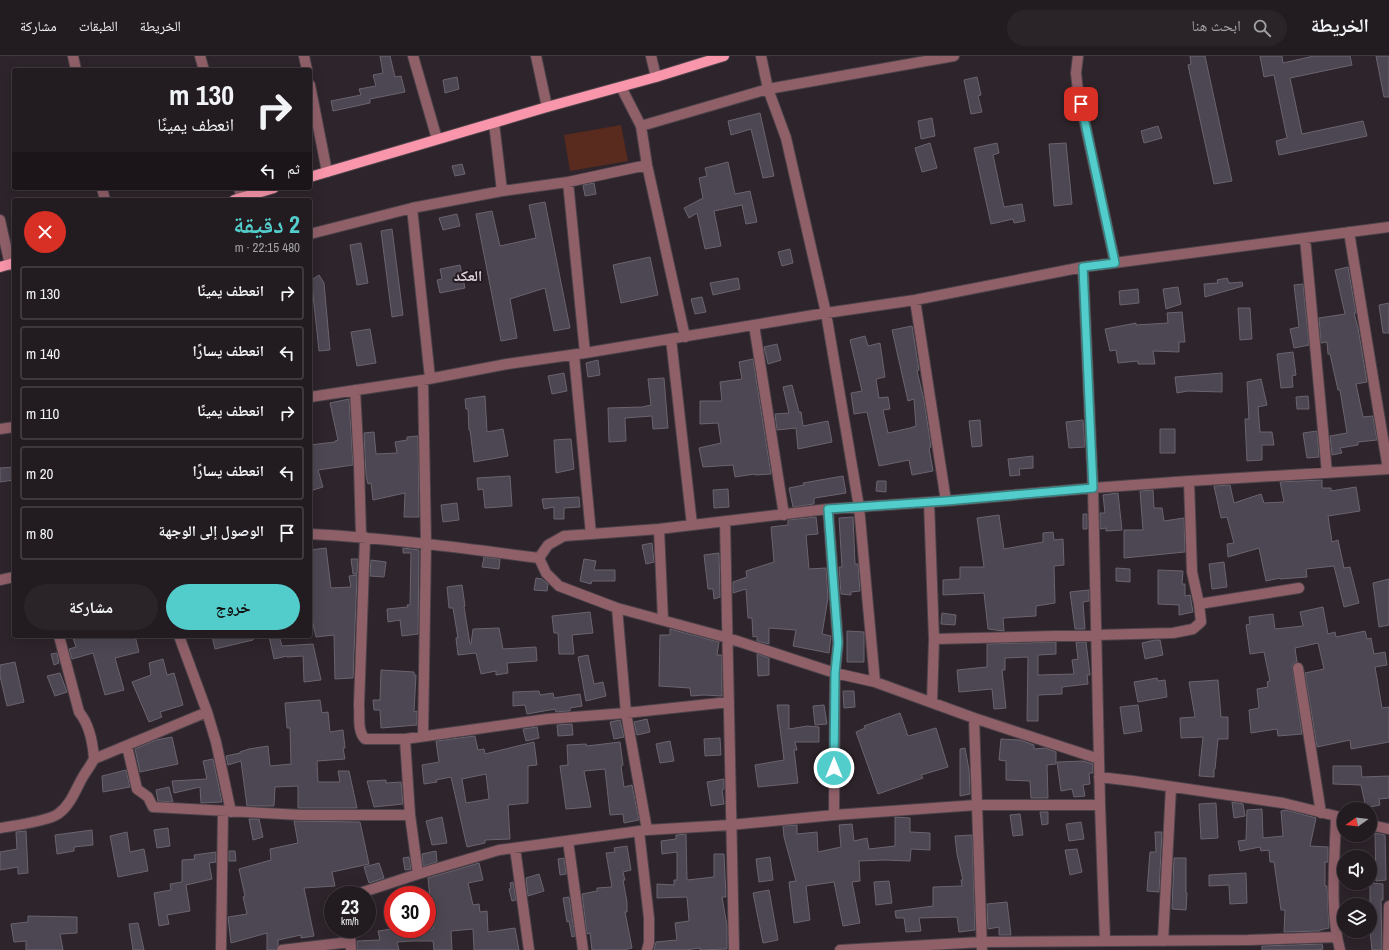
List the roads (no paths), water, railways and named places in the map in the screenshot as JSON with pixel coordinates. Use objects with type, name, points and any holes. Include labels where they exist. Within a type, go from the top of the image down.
[{"type":"main road","points":[[312,176],[724,56]]},
{"type":"main road","points":[[239,196],[265,190]]},
{"type":"street","points":[[73,56],[76,68]]},
{"type":"street","points":[[200,56],[203,68]]},
{"type":"street","points":[[304,56],[307,68]]},
{"type":"street","points":[[413,56],[437,140]]},
{"type":"street","points":[[536,56],[547,107]]},
{"type":"street","points":[[651,56],[656,77]]},
{"type":"street","points":[[761,56],[768,89],[786,138],[826,313],[859,507],[869,602],[875,682]]},
{"type":"street","points":[[641,126],[768,89],[954,56]]},
{"type":"street","points":[[1078,56],[1076,73],[1078,91],[1115,263]]},
{"type":"street","points":[[621,87],[641,126],[647,165],[685,337]]},
{"type":"street","points":[[312,95],[327,172]]},
{"type":"street","points":[[494,123],[502,191]]},
{"type":"street","points":[[312,233],[412,208],[502,191],[568,182],[647,165]]},
{"type":"street","points":[[568,182],[585,353]]},
{"type":"street","points":[[412,208],[427,379],[423,736]]},
{"type":"street","points":[[0,220],[8,265]]},
{"type":"street","points":[[312,397],[427,379],[507,364],[574,355],[826,313],[915,300],[1083,267],[1389,227]]},
{"type":"street","points":[[539,558],[548,545],[564,536],[659,529],[828,509],[946,501],[1188,480],[1388,469],[1349,232]]},
{"type":"street","points":[[1305,238],[1327,473]]},
{"type":"street","points":[[1083,267],[1093,488],[1100,759],[1099,777],[1105,941]]},
{"type":"street","points":[[915,300],[946,501]]},
{"type":"street","points":[[754,325],[784,514]]},
{"type":"street","points":[[671,339],[692,525]]},
{"type":"street","points":[[574,355],[591,534]]},
{"type":"street","points":[[356,390],[363,537],[359,697],[360,730],[361,735],[365,739],[405,739],[547,719],[626,713],[729,702]]},
{"type":"street","points":[[0,429],[12,427]]},
{"type":"street","points":[[934,639],[1173,633],[1194,629],[1200,622],[1199,604],[1192,572],[1188,480]]},
{"type":"street","points":[[929,502],[934,639],[932,702]]},
{"type":"street","points":[[828,509],[838,643],[835,673],[834,815]]},
{"type":"street","points":[[725,522],[730,825],[734,950]]},
{"type":"street","points":[[659,529],[663,620]]},
{"type":"street","points":[[312,534],[426,543],[539,558]]},
{"type":"street","points":[[539,558],[546,573],[559,586],[617,608],[728,638],[835,673],[875,682],[974,718],[1100,759]]},
{"type":"street","points":[[0,580],[12,577]]},
{"type":"street","points":[[1199,604],[1299,588]]},
{"type":"street","points":[[617,608],[626,713],[643,830],[649,918],[649,943],[647,950]]},
{"type":"street","points":[[60,638],[80,712],[85,718],[94,759]]},
{"type":"street","points":[[180,638],[207,712],[216,742],[227,811],[221,950]]},
{"type":"street","points":[[1298,668],[1321,813]]},
{"type":"street","points":[[0,828],[49,818],[58,814],[75,793],[83,776],[94,759],[207,712]]},
{"type":"street","points":[[974,718],[982,946]]},
{"type":"street","points":[[405,739],[410,815],[418,874]]},
{"type":"street","points":[[127,746],[137,789],[148,797],[152,808],[301,815],[410,815]]},
{"type":"street","points":[[1099,777],[1283,803],[1337,816]]},
{"type":"street","points":[[1163,941],[1171,786]]},
{"type":"street","points":[[376,888],[499,850],[643,830],[730,825],[834,815],[977,806],[1100,805]]},
{"type":"street","points":[[1377,826],[1389,829]]},
{"type":"street","points":[[568,841],[583,950]]},
{"type":"street","points":[[1338,842],[1334,890],[1336,937],[1340,950]]},
{"type":"street","points":[[515,848],[529,950]]},
{"type":"street","points":[[1388,950],[1389,906]]},
{"type":"street","points":[[840,950],[1105,941],[1133,945],[1163,941],[1336,937]]},
{"type":"street","points":[[282,950],[351,946]]},
{"type":"district","name":"العكد","points":[[468,276]]}]
